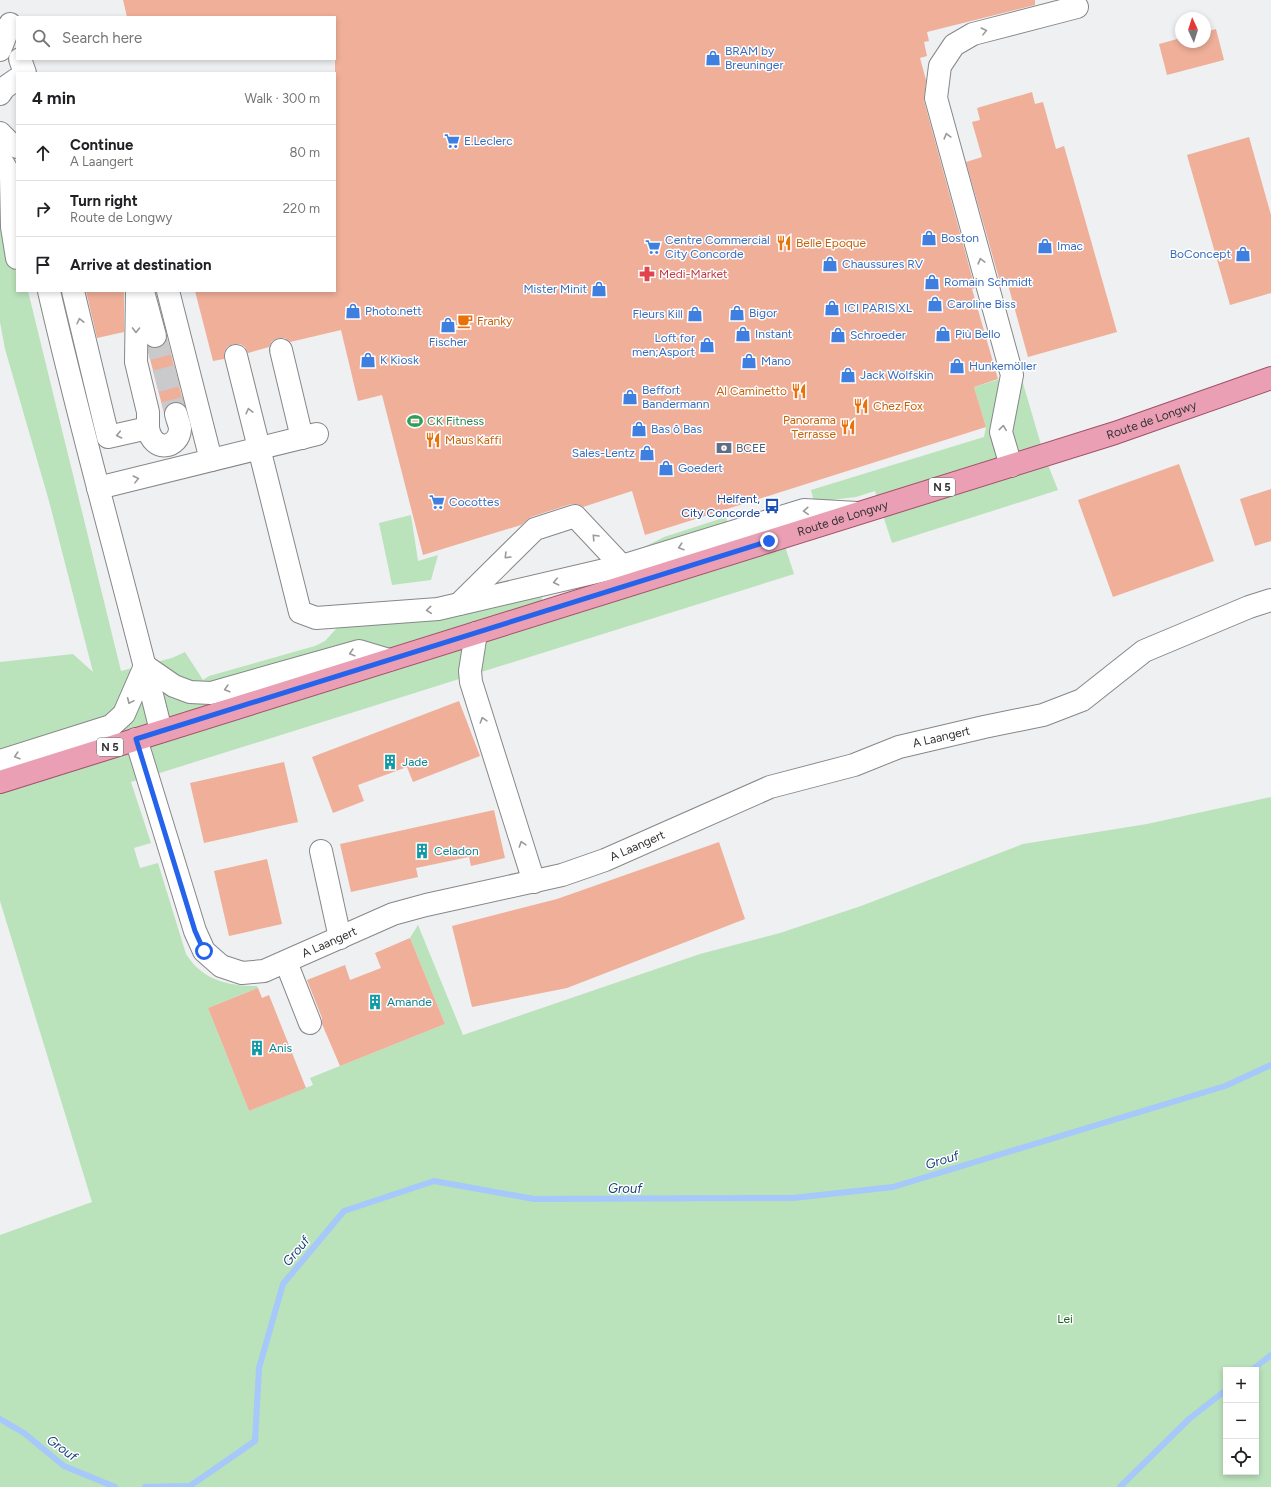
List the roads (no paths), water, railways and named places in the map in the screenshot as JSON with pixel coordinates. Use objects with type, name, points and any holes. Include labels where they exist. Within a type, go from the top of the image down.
[{"type":"main road","name":"Route de Longwy","points":[[0,782],[1115,433],[1271,378]]},
{"type":"street","points":[[1011,466],[1001,432],[1012,375],[936,98],[940,66],[954,45],[973,34],[1077,7]]},
{"type":"street","points":[[0,50],[10,24],[16,45]]},
{"type":"street","points":[[20,60],[25,72]]},
{"type":"street","points":[[0,94],[4,88],[16,80]]},
{"type":"street","points":[[0,133],[16,146]]},
{"type":"street","points":[[0,158],[11,177],[12,227],[16,252]]},
{"type":"street","points":[[49,292],[161,731]]},
{"type":"street","points":[[73,292],[108,437],[148,428]]},
{"type":"street","points":[[137,292],[136,362],[148,412],[148,428],[150,436],[154,442],[160,445],[167,445],[174,442],[180,429],[176,414]]},
{"type":"street","points":[[143,292],[155,336]]},
{"type":"street","points":[[168,292],[211,460]]},
{"type":"street","points":[[98,488],[310,436],[281,350]]},
{"type":"street","points":[[236,356],[300,612],[316,618],[438,609],[622,566],[804,510],[858,513]]},
{"type":"street","points":[[459,604],[535,529],[575,516],[622,566]]},
{"type":"street","name":"A Laangert","points":[[136,739],[195,931],[204,951],[221,966],[242,973],[264,971],[393,914],[426,905],[562,875],[605,860],[770,787],[854,765],[899,747],[984,726],[1050,713],[1082,700],[1144,651],[1249,607],[1271,600]]},
{"type":"street","points":[[476,633],[470,671],[485,751],[534,882]]},
{"type":"street","points":[[145,666],[174,686],[190,692],[211,693],[358,651],[389,660]]},
{"type":"street","points":[[0,761],[111,726],[124,714],[145,666]]},
{"type":"street","points":[[320,851],[340,938]]},
{"type":"street","points":[[286,962],[310,1023]]},
{"type":"waterway","name":"Grouf","points":[[145,1487],[190,1486],[255,1441],[259,1368],[283,1284],[344,1211],[434,1181],[534,1199],[793,1198],[893,1187],[1225,1086],[1271,1065]]},
{"type":"waterway","points":[[1256,1367],[1271,1355]]},
{"type":"waterway","points":[[1120,1487],[1189,1419],[1223,1392]]},
{"type":"waterway","name":"Grouf","points":[[0,1419],[24,1433],[64,1466],[115,1487]]},
{"type":"tunnel","points":[[155,336],[176,414]]},
{"type":"place","name":"BRAM by Breuninger","points":[[713,58]]},
{"type":"place","name":"E.Leclerc","points":[[452,141]]},
{"type":"place","name":"Boston","points":[[929,238]]},
{"type":"place","name":"Belle Epoque","points":[[784,243]]},
{"type":"place","name":"Imac","points":[[1045,246]]},
{"type":"place","name":"Centre Commercial City Concorde","points":[[653,247]]},
{"type":"place","name":"BoConcept","points":[[1243,254]]},
{"type":"place","name":"Chaussures RV","points":[[830,264]]},
{"type":"place","name":"Medi-Market","points":[[647,274]]},
{"type":"place","name":"Romain Schmidt","points":[[932,282]]},
{"type":"place","name":"Mister Minit","points":[[599,289]]},
{"type":"place","name":"Caroline Biss","points":[[935,304]]},
{"type":"place","name":"ICI PARIS XL","points":[[832,308]]},
{"type":"place","name":"Photo.nett","points":[[353,311]]},
{"type":"place","name":"Bigor","points":[[737,313]]},
{"type":"place","name":"Fleurs Kill","points":[[695,314]]},
{"type":"place","name":"Franky","points":[[465,321]]},
{"type":"place","name":"Fischer","points":[[448,325]]},
{"type":"place","name":"Instant","points":[[743,334]]},
{"type":"place","name":"Più Bello","points":[[943,334]]},
{"type":"place","name":"Schroeder","points":[[838,335]]},
{"type":"place","name":"Loft for men;Asport","points":[[707,345]]},
{"type":"place","name":"K Kiosk","points":[[368,360]]},
{"type":"place","name":"Mano","points":[[749,361]]},
{"type":"place","name":"Hunkemöller","points":[[957,366]]},
{"type":"place","name":"Jack Wolfskin","points":[[848,375]]},
{"type":"place","name":"Al Caminetto","points":[[799,391]]},
{"type":"place","name":"Beffort Bandermann","points":[[630,397]]},
{"type":"place","name":"Chez Fox","points":[[861,406]]},
{"type":"place","name":"CK Fitness","points":[[415,421]]},
{"type":"place","name":"Panorama Terrasse","points":[[848,427]]},
{"type":"place","name":"Bas ô Bas","points":[[639,429]]},
{"type":"place","name":"Maus Kaffi","points":[[433,440]]},
{"type":"place","name":"BCEE","points":[[724,448]]},
{"type":"place","name":"Sales-Lentz","points":[[647,453]]},
{"type":"place","name":"Goedert","points":[[666,468]]},
{"type":"place","name":"Cocottes","points":[[437,502]]},
{"type":"place","name":"Helfent, City Concorde","points":[[772,506]]},
{"type":"place","name":"Jade","points":[[390,762]]},
{"type":"place","name":"Celadon","points":[[422,851]]},
{"type":"place","name":"Amande","points":[[375,1002]]},
{"type":"place","name":"Anis","points":[[257,1048]]},
{"type":"park label","name":"Lei","points":[[1065,1319]]}]
